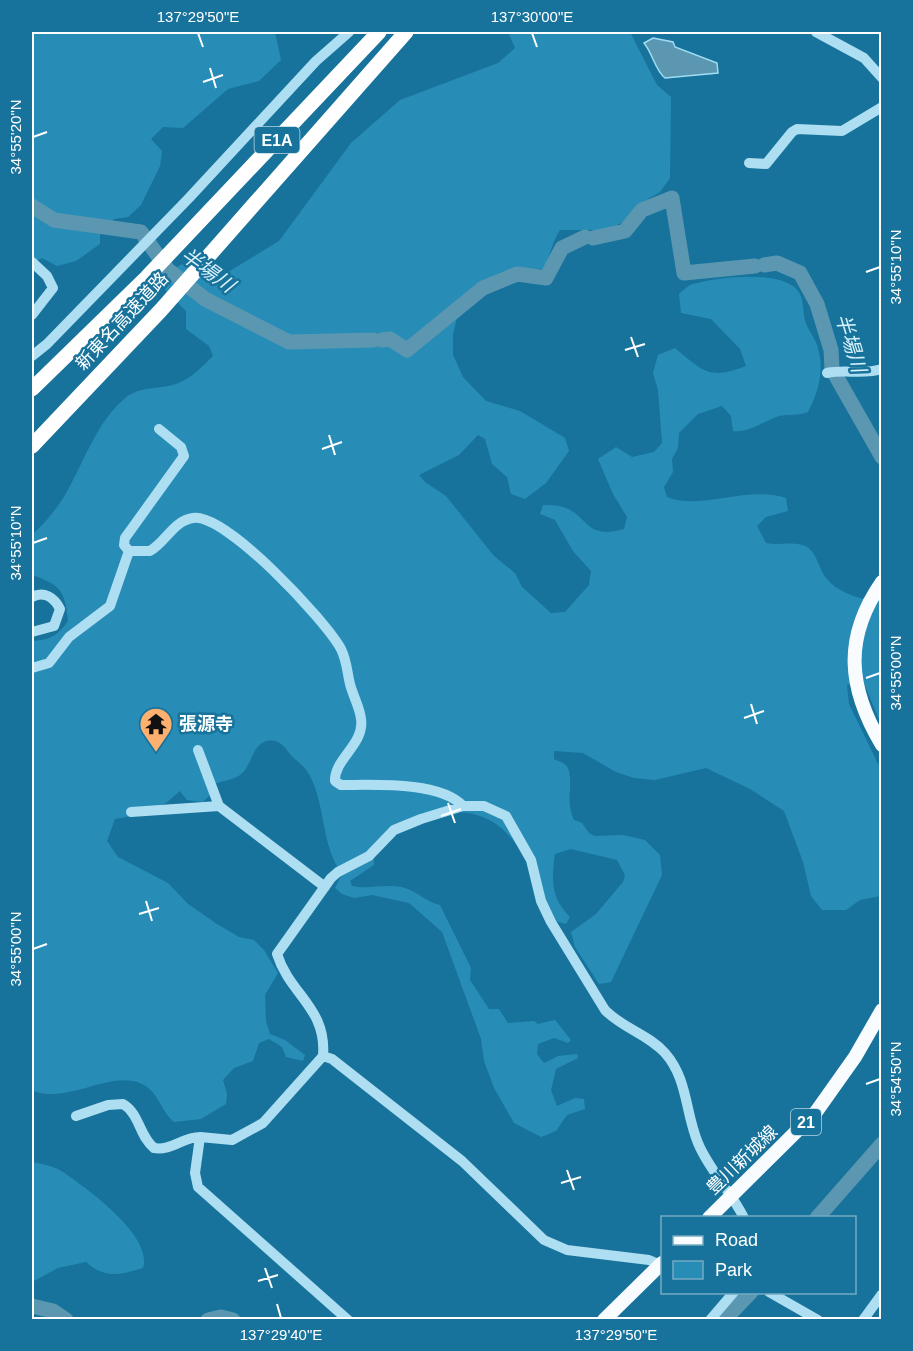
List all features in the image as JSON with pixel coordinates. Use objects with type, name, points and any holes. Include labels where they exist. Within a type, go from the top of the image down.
[{"type":"highway","name":"新東名高速道路","points":[[32,389],[147,277],[379,32]]},
{"type":"highway","name":"新東名高速道路","points":[[32,446],[160,310],[406,32]]},
{"type":"main road","points":[[882,582],[868,602],[859,625],[854,654],[857,691],[882,745]]},
{"type":"main road","name":"豊川新城線","points":[[711,1216],[795,1134],[828,1097],[855,1058],[882,1010]]},
{"type":"main road","points":[[604,1320],[661,1265]]},
{"type":"street","points":[[32,356],[47,344],[135,254],[316,61],[349,32]]},
{"type":"street","points":[[816,32],[864,58],[882,78]]},
{"type":"street","points":[[749,163],[766,164],[797,129],[842,131],[882,107]]},
{"type":"street","points":[[32,262],[47,276],[53,288],[32,315]]},
{"type":"street","points":[[827,373],[839,370],[873,372],[882,369]]},
{"type":"street","points":[[129,551],[124,545],[125,538],[184,456],[181,447],[159,429]]},
{"type":"street","points":[[129,551],[150,551],[181,521],[192,518],[205,519],[238,541],[300,596],[340,648],[347,662],[362,720],[360,732],[335,772],[335,781],[340,785],[439,791],[456,799],[463,806]]},
{"type":"street","points":[[32,668],[49,663],[69,637],[110,606],[129,551]]},
{"type":"street","points":[[32,597],[47,595],[55,600],[60,609],[54,626],[32,632]]},
{"type":"street","points":[[198,750],[219,806],[326,886]]},
{"type":"street","points":[[131,812],[219,806]]},
{"type":"street","points":[[76,1116],[108,1105],[123,1104],[134,1114],[146,1142],[154,1148],[171,1147],[191,1137],[232,1140],[263,1124],[323,1056],[321,1024],[294,985],[277,954],[338,872],[369,856],[394,830],[463,806],[484,806],[506,816],[531,860],[541,901],[551,922],[605,1010],[613,1018],[663,1050],[673,1062],[690,1105],[698,1142],[743,1216]]},
{"type":"street","points":[[323,1056],[332,1059],[462,1161],[543,1240],[567,1250],[636,1257],[661,1264]]},
{"type":"street","points":[[200,1137],[195,1173],[198,1186],[348,1320]]},
{"type":"street","points":[[710,1320],[733,1294]]},
{"type":"street","points":[[772,1294],[818,1320]]},
{"type":"street","points":[[863,1320],[882,1294]]},
{"type":"green space","points":[[32,32],[275,32],[281,60],[259,81],[228,89],[183,128],[163,127],[151,139],[162,151],[160,166],[141,205],[128,217],[114,219],[100,234],[100,244],[76,261],[57,266],[42,258],[32,264]]},
{"type":"green space","points":[[508,32],[631,34],[657,85],[671,97],[670,178],[660,192],[639,204],[627,220],[607,230],[560,230],[544,269],[501,272],[475,286],[461,299],[453,335],[453,355],[463,377],[486,401],[520,411],[565,438],[569,451],[546,483],[525,499],[511,494],[507,477],[492,464],[485,439],[478,435],[459,455],[419,475],[425,482],[446,496],[494,556],[515,573],[522,587],[551,613],[565,612],[589,585],[591,571],[573,551],[555,520],[540,514],[543,505],[556,505],[572,511],[594,529],[611,532],[624,529],[627,517],[613,494],[598,459],[616,447],[632,457],[654,452],[662,443],[658,390],[653,373],[658,355],[675,348],[700,368],[715,373],[746,366],[740,349],[711,319],[681,313],[679,294],[687,287],[704,281],[744,277],[772,278],[793,286],[800,293],[806,323],[817,345],[821,363],[818,388],[808,412],[779,416],[739,431],[733,431],[731,416],[722,406],[698,414],[679,433],[678,448],[672,459],[673,472],[664,487],[667,497],[680,501],[756,494],[786,498],[788,511],[766,517],[757,526],[766,543],[797,544],[807,547],[831,584],[860,598],[881,598],[881,724],[863,681],[847,685],[849,704],[881,770],[881,896],[860,900],[846,910],[822,910],[811,896],[803,862],[784,811],[750,789],[706,768],[655,780],[634,778],[616,772],[583,753],[554,751],[554,759],[568,769],[570,806],[574,820],[582,823],[589,833],[595,836],[623,835],[645,840],[660,855],[662,875],[611,982],[599,984],[575,947],[571,932],[596,914],[623,882],[625,875],[617,860],[571,849],[555,854],[554,888],[559,903],[570,917],[566,924],[555,921],[537,881],[516,844],[503,829],[486,818],[466,813],[432,814],[418,817],[399,828],[373,848],[374,865],[350,881],[352,886],[405,888],[440,905],[471,968],[470,980],[489,1009],[499,1009],[508,1023],[534,1021],[538,1024],[555,1020],[571,1040],[568,1043],[554,1038],[538,1044],[537,1054],[544,1063],[558,1056],[577,1054],[578,1058],[556,1069],[551,1090],[557,1106],[575,1098],[584,1099],[585,1109],[567,1115],[556,1131],[541,1137],[514,1123],[494,1088],[484,1061],[481,1039],[442,932],[409,903],[372,895],[354,898],[342,894],[335,888],[342,874],[330,851],[318,799],[309,774],[282,745],[272,740],[256,748],[247,767],[240,775],[210,785],[210,795],[203,802],[187,800],[180,791],[166,803],[143,814],[115,819],[107,841],[118,857],[168,883],[188,904],[239,937],[254,940],[264,950],[278,973],[265,995],[266,1021],[270,1034],[285,1040],[305,1055],[303,1061],[286,1057],[282,1047],[269,1039],[259,1043],[253,1061],[234,1068],[223,1080],[227,1094],[226,1104],[201,1119],[174,1122],[148,1087],[130,1081],[116,1081],[59,1094],[45,1094],[32,1090],[32,641],[53,636],[68,621],[60,590],[49,582],[32,575],[32,535],[58,505],[100,428],[124,399],[150,388],[182,382],[213,356],[209,346],[186,329],[186,311],[165,290],[166,281],[173,270],[185,263],[208,275],[225,274],[279,241],[351,143],[400,100],[498,63],[515,48]]},
{"type":"green space","points":[[32,1162],[60,1170],[115,1214],[138,1242],[144,1255],[143,1268],[113,1274],[100,1271],[86,1262],[58,1268],[32,1282]]},
{"type":"shaded area","points":[[653,38],[673,42],[675,47],[717,63],[718,73],[665,78],[644,43]]},
{"type":"waterway","name":"半場川","points":[[593,238],[625,231],[642,210],[672,198],[684,273],[755,266]]},
{"type":"waterway","name":"半場川","points":[[32,206],[54,220],[141,232],[168,270],[205,299],[289,342],[373,340]]},
{"type":"waterway","name":"半場川","points":[[382,340],[390,339],[407,350],[483,288],[517,274],[546,278],[562,248],[585,237]]},
{"type":"waterway","name":"半場川","points":[[764,265],[777,263],[800,273],[817,304],[831,350],[832,369],[882,457]]},
{"type":"waterway","points":[[819,1216],[882,1144]]},
{"type":"waterway","points":[[724,1320],[749,1294]]},
{"type":"waterway","points":[[32,1306],[53,1311],[66,1320]]},
{"type":"waterway","points":[[208,1320],[221,1317],[233,1320]]},
{"type":"place","name":"張源寺","points":[[156,753]]}]
